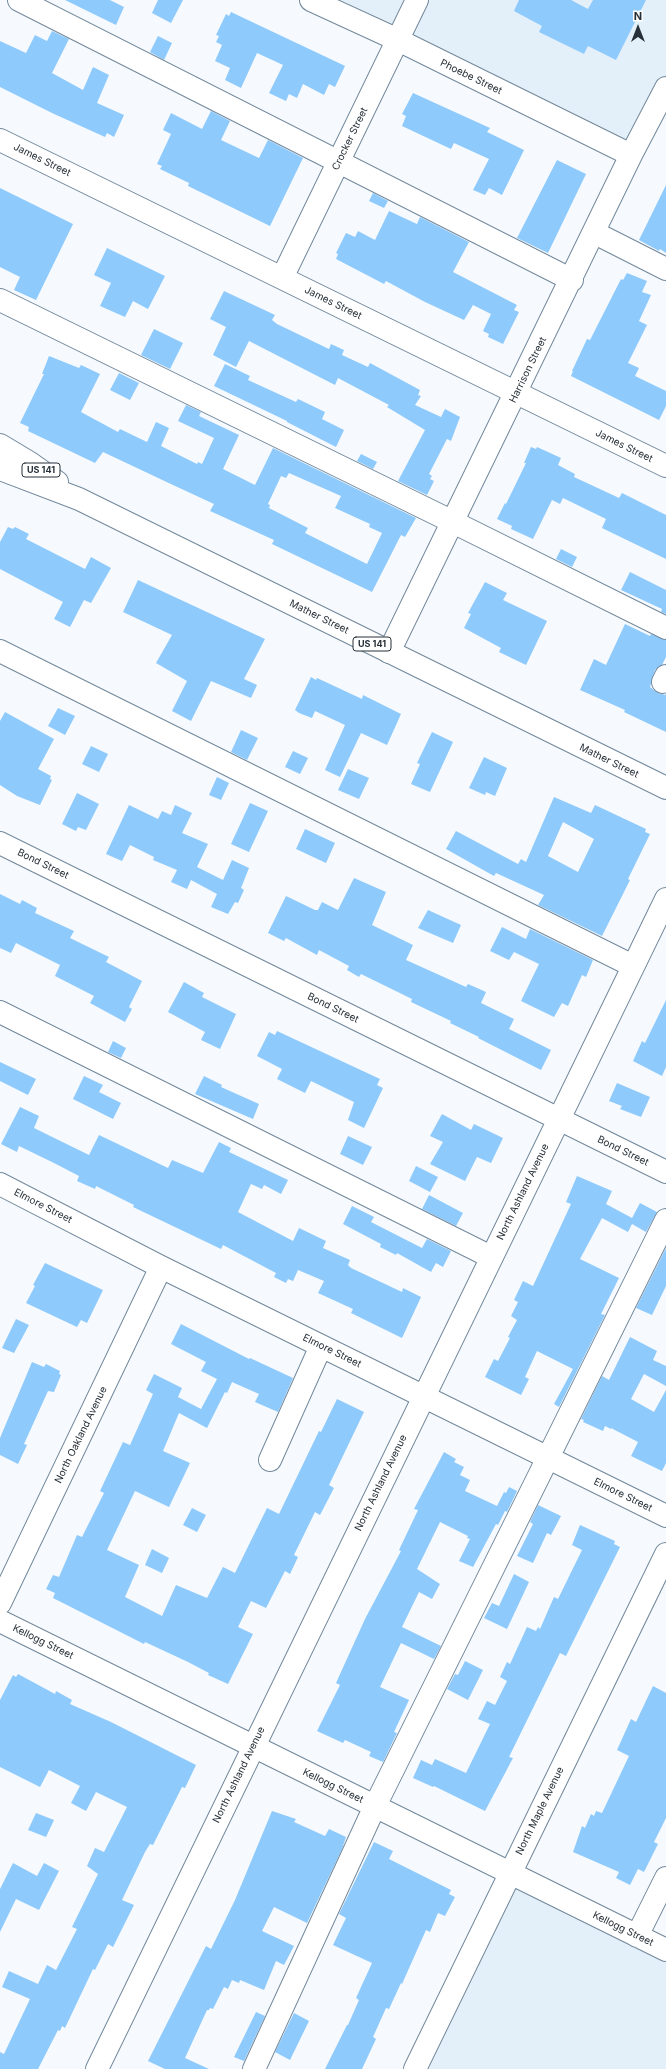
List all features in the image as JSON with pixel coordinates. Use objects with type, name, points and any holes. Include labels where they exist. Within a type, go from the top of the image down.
[{"type":"street","points":[[19,0],[338,163],[572,280]]},
{"type":"street","name":"Phoebe Street","points":[[311,0],[398,40],[631,155]]},
{"type":"street","name":"Crocker Street","points":[[282,278],[417,0]]},
{"type":"street","name":"Harrison Street","points":[[389,652],[595,233],[631,155],[666,88]]},
{"type":"street","name":"James Street","points":[[0,140],[666,466]]},
{"type":"street","points":[[595,233],[666,269]]},
{"type":"street","points":[[0,300],[666,628]]},
{"type":"street","name":"Mather Street","points":[[0,445],[30,463],[79,498]]},
{"type":"street","name":"Mather Street","points":[[0,469],[79,498],[666,788]]},
{"type":"street","points":[[0,651],[633,966]]},
{"type":"street","name":"Bond Street","points":[[0,843],[666,1172]]},
{"type":"street","name":"North Ashland Avenue","points":[[97,2069],[666,899]]},
{"type":"street","points":[[0,1012],[491,1257]]},
{"type":"street","name":"Elmore Street","points":[[0,1184],[161,1267],[666,1516]]},
{"type":"street","points":[[254,2069],[375,1806],[666,1220]]},
{"type":"street","name":"North Oakland Avenue","points":[[0,1603],[161,1267]]},
{"type":"street","points":[[270,1460],[321,1346]]},
{"type":"street","name":"North Maple Avenue","points":[[415,2069],[666,1554]]},
{"type":"street","name":"Kellogg Street","points":[[0,1621],[666,1950]]},
{"type":"street","points":[[637,1936],[666,1878]]},
{"type":"shaded area","points":[[311,0],[666,0],[666,88],[631,155]]},
{"type":"shaded area","points":[[510,1873],[666,1950],[666,2069],[415,2069]]},
{"type":"building","points":[[65,0],[110,0],[124,7],[116,25]]},
{"type":"building","points":[[158,0],[183,0],[171,23],[152,13]]},
{"type":"building","points":[[519,0],[571,0],[588,9],[593,0],[646,0],[616,60],[588,46],[584,54],[539,32],[542,26],[514,11]]},
{"type":"building","points":[[231,12],[345,66],[335,87],[329,84],[324,95],[303,84],[297,98],[289,94],[286,101],[269,93],[283,65],[257,53],[241,88],[225,80],[230,68],[215,61],[222,45],[216,42],[219,36],[216,35],[226,14],[229,16]]},
{"type":"building","points":[[52,31],[69,39],[52,73],[83,90],[93,67],[109,75],[97,103],[124,115],[114,137],[107,133],[105,137],[0,87],[0,41],[26,53],[35,35],[47,41]]},
{"type":"building","points":[[158,36],[172,43],[164,60],[150,52]]},
{"type":"building","points":[[413,93],[490,128],[487,132],[524,150],[502,195],[489,188],[485,195],[473,190],[489,159],[454,143],[451,149],[402,126],[406,116],[402,114]]},
{"type":"building","points":[[211,111],[230,121],[221,140],[259,158],[268,140],[303,158],[270,226],[188,186],[189,183],[160,169],[162,166],[157,164],[171,134],[163,130],[171,113],[202,129]]},
{"type":"building","points":[[557,160],[586,174],[548,253],[517,238]]},
{"type":"building","points":[[666,185],[666,253],[660,249],[659,251],[639,240]]},
{"type":"building","points":[[0,188],[73,224],[36,300],[14,290],[20,277],[0,267]]},
{"type":"building","points":[[373,193],[388,201],[384,208],[369,201]]},
{"type":"building","points":[[389,211],[417,224],[420,217],[469,242],[453,272],[517,305],[514,310],[519,312],[503,344],[488,337],[489,334],[483,331],[491,314],[473,305],[464,320],[425,302],[386,281],[384,284],[336,259],[338,254],[336,253],[346,233],[355,237],[358,231],[375,240]]},
{"type":"building","points":[[107,248],[165,276],[148,309],[133,301],[125,317],[100,306],[111,283],[94,275]]},
{"type":"building","points":[[627,273],[647,281],[642,292],[651,295],[639,321],[647,325],[628,363],[639,368],[635,376],[666,391],[666,406],[659,420],[571,376],[587,339],[590,340],[621,279],[623,280]]},
{"type":"building","points":[[224,291],[275,315],[272,320],[277,324],[329,349],[331,344],[344,350],[342,355],[368,367],[370,363],[420,390],[418,395],[421,396],[415,405],[441,417],[445,409],[460,417],[451,441],[447,439],[429,474],[432,476],[430,479],[434,481],[427,495],[398,481],[425,430],[387,407],[389,405],[338,378],[335,385],[249,341],[236,367],[213,355],[226,327],[210,319]]},
{"type":"building","points":[[154,329],[183,343],[170,369],[141,355]]},
{"type":"building","points":[[49,356],[79,368],[81,365],[100,374],[81,412],[118,432],[120,429],[147,442],[156,422],[169,428],[161,446],[197,464],[198,462],[202,464],[214,438],[178,421],[186,405],[201,412],[199,416],[239,435],[223,469],[255,485],[273,448],[416,518],[405,537],[401,535],[372,592],[272,544],[274,540],[210,511],[214,504],[103,452],[95,463],[28,431],[29,427],[20,423],[44,374],[42,374]],"holes":[[[289,473],[341,496],[335,508],[370,524],[369,527],[382,533],[367,564],[305,533],[308,528],[269,508],[270,505],[268,504],[281,476],[286,478]]]},
{"type":"building","points":[[225,364],[250,376],[248,380],[296,402],[298,399],[325,412],[322,419],[344,430],[336,447],[287,421],[214,386]]},
{"type":"building","points":[[119,373],[139,383],[130,400],[110,390]]},
{"type":"building","points":[[531,447],[536,449],[537,447],[561,458],[558,465],[575,474],[574,477],[619,498],[622,493],[666,515],[666,559],[602,528],[606,519],[563,498],[560,504],[552,500],[533,539],[511,529],[512,526],[497,519],[526,463],[524,463]]},
{"type":"building","points":[[361,454],[377,462],[373,469],[357,461]]},
{"type":"building","points":[[8,527],[13,529],[15,527],[29,534],[26,539],[85,569],[91,557],[111,568],[91,603],[84,600],[70,627],[54,619],[63,602],[0,569],[0,542]]},
{"type":"building","points":[[561,549],[577,557],[572,567],[556,559]]},
{"type":"building","points":[[630,572],[666,590],[666,614],[661,612],[662,609],[621,590]]},
{"type":"building","points":[[138,580],[265,639],[244,679],[257,685],[251,698],[211,681],[191,721],[172,711],[187,681],[156,663],[172,635],[123,612]]},
{"type":"building","points":[[485,582],[507,593],[503,600],[547,621],[526,665],[499,652],[501,648],[464,628],[471,614],[468,613]]},
{"type":"building","points":[[625,624],[650,636],[651,634],[666,640],[666,657],[662,665],[655,670],[650,687],[658,693],[666,695],[666,732],[624,712],[625,710],[580,690],[594,659],[606,665]]},
{"type":"building","points":[[311,677],[316,680],[317,678],[362,699],[363,695],[401,714],[387,745],[361,733],[340,777],[325,770],[345,725],[315,711],[312,718],[295,710]]},
{"type":"building","points":[[58,708],[75,716],[65,735],[48,726]]},
{"type":"building","points":[[5,712],[54,739],[38,769],[51,776],[50,779],[52,780],[40,805],[17,796],[0,785],[0,721]]},
{"type":"building","points":[[241,730],[258,738],[247,760],[231,752]]},
{"type":"building","points":[[432,732],[453,742],[430,792],[411,784],[420,764],[417,763]]},
{"type":"building","points":[[91,746],[108,754],[99,772],[82,764]]},
{"type":"building","points":[[293,751],[308,758],[300,774],[285,767]]},
{"type":"building","points":[[484,757],[507,768],[495,796],[486,792],[485,795],[469,788]]},
{"type":"building","points":[[348,769],[369,778],[359,799],[338,790]]},
{"type":"building","points":[[217,777],[229,783],[221,800],[209,795]]},
{"type":"building","points":[[77,793],[99,804],[86,830],[78,827],[76,831],[62,824]]},
{"type":"building","points":[[554,797],[591,813],[595,805],[646,829],[645,832],[650,834],[628,879],[630,880],[602,936],[538,905],[544,895],[496,873],[494,876],[446,849],[456,831],[518,864],[521,859],[526,862]],"holes":[[[563,822],[594,839],[578,872],[548,856]]]},
{"type":"building","points":[[250,803],[268,811],[249,852],[231,844]]},
{"type":"building","points":[[129,805],[158,819],[162,811],[171,815],[175,805],[192,813],[182,833],[208,844],[197,867],[223,880],[232,860],[249,868],[241,888],[244,890],[238,903],[235,902],[228,914],[211,907],[217,894],[191,880],[187,889],[171,882],[177,870],[153,860],[154,857],[130,845],[122,861],[106,854]]},
{"type":"building","points":[[305,829],[335,843],[326,863],[296,849]]},
{"type":"building","points":[[354,878],[386,892],[372,925],[413,945],[406,960],[466,987],[468,984],[486,992],[481,1003],[514,1019],[509,1029],[551,1050],[541,1070],[450,1023],[451,1021],[411,1002],[412,999],[361,974],[359,977],[347,970],[349,966],[319,950],[317,955],[286,938],[284,941],[268,933],[286,896],[315,910],[318,910],[322,902],[338,910]]},
{"type":"building","points":[[0,894],[20,904],[22,900],[37,908],[35,913],[74,931],[70,938],[109,957],[106,962],[142,981],[129,1007],[132,1009],[125,1022],[90,1003],[94,996],[55,976],[60,965],[16,943],[11,953],[0,948]]},
{"type":"building","points":[[428,910],[461,925],[453,943],[418,928]]},
{"type":"building","points":[[502,927],[526,939],[530,929],[593,960],[586,977],[582,975],[568,1006],[562,1003],[554,1017],[521,1001],[539,964],[514,952],[509,960],[490,951]]},
{"type":"building","points":[[184,982],[204,993],[202,997],[236,1014],[220,1049],[201,1040],[205,1032],[168,1012]]},
{"type":"building","points":[[666,1000],[666,1067],[662,1076],[633,1061],[642,1041],[645,1043]]},
{"type":"building","points":[[277,1031],[380,1079],[377,1085],[383,1088],[364,1128],[348,1120],[354,1102],[311,1081],[305,1093],[277,1079],[282,1069],[257,1056],[269,1032],[275,1035]]},
{"type":"building","points":[[113,1041],[126,1048],[121,1058],[108,1052]]},
{"type":"building","points":[[0,1062],[36,1079],[28,1095],[0,1081]]},
{"type":"building","points":[[84,1076],[103,1085],[99,1092],[121,1103],[113,1119],[73,1099]]},
{"type":"building","points":[[204,1076],[222,1085],[221,1087],[259,1104],[253,1119],[195,1094]]},
{"type":"building","points":[[617,1083],[650,1097],[641,1117],[620,1109],[622,1106],[609,1101]]},
{"type":"building","points":[[20,1107],[39,1116],[34,1128],[89,1155],[99,1135],[168,1168],[172,1160],[203,1173],[219,1142],[231,1148],[229,1152],[288,1180],[281,1194],[264,1185],[262,1189],[251,1184],[238,1212],[293,1241],[299,1228],[326,1241],[323,1248],[350,1260],[348,1265],[351,1268],[402,1292],[403,1288],[421,1297],[402,1338],[351,1313],[353,1309],[318,1293],[324,1281],[298,1270],[293,1281],[288,1279],[286,1283],[274,1277],[276,1273],[223,1245],[221,1249],[133,1207],[134,1205],[96,1186],[95,1189],[77,1181],[79,1176],[19,1146],[17,1152],[1,1144]]},
{"type":"building","points":[[442,1114],[471,1130],[474,1124],[503,1138],[491,1163],[477,1157],[465,1181],[430,1164],[443,1142],[430,1136]]},
{"type":"building","points":[[348,1136],[372,1147],[363,1165],[340,1154]]},
{"type":"building","points":[[416,1166],[438,1177],[430,1192],[409,1181]]},
{"type":"building","points":[[577,1176],[612,1191],[606,1204],[632,1218],[640,1203],[657,1212],[646,1232],[632,1224],[628,1232],[602,1218],[580,1259],[619,1278],[601,1314],[605,1315],[559,1407],[554,1404],[573,1369],[537,1351],[525,1377],[529,1379],[521,1395],[485,1377],[494,1359],[498,1361],[510,1338],[508,1337],[517,1320],[511,1316],[518,1302],[514,1300],[523,1281],[533,1286],[571,1204],[566,1202]]},
{"type":"building","points":[[429,1195],[463,1213],[456,1226],[422,1209]]},
{"type":"building","points":[[352,1206],[374,1217],[371,1222],[422,1248],[427,1239],[451,1251],[443,1267],[436,1263],[431,1272],[397,1253],[396,1255],[380,1247],[381,1244],[343,1224]]},
{"type":"building","points":[[666,1248],[666,1286],[652,1315],[636,1308]]},
{"type":"building","points":[[45,1263],[103,1290],[87,1323],[81,1320],[77,1327],[26,1303],[35,1286],[33,1285]]},
{"type":"building","points":[[16,1319],[29,1325],[14,1353],[2,1348]]},
{"type":"building","points":[[181,1324],[249,1359],[250,1358],[293,1378],[278,1412],[255,1402],[259,1394],[232,1382],[227,1393],[225,1392],[207,1428],[179,1413],[163,1451],[190,1463],[169,1507],[135,1491],[107,1550],[139,1565],[125,1597],[162,1616],[176,1585],[207,1598],[223,1567],[235,1573],[267,1508],[279,1514],[319,1431],[321,1432],[337,1399],[364,1412],[329,1485],[334,1488],[320,1515],[315,1512],[294,1555],[298,1557],[290,1574],[285,1571],[266,1608],[251,1601],[238,1627],[253,1634],[228,1684],[208,1675],[209,1673],[188,1662],[145,1642],[144,1644],[53,1598],[55,1593],[46,1589],[53,1575],[59,1577],[77,1535],[82,1537],[104,1493],[100,1491],[123,1442],[130,1445],[153,1394],[146,1390],[154,1374],[182,1388],[178,1397],[201,1409],[217,1379],[201,1371],[206,1362],[171,1344]]},
{"type":"building","points":[[630,1337],[657,1351],[653,1360],[666,1366],[666,1386],[644,1374],[631,1399],[654,1412],[666,1390],[666,1463],[662,1471],[631,1456],[638,1442],[605,1426],[603,1431],[583,1422],[584,1420],[581,1419],[602,1376],[609,1380]]},
{"type":"building","points":[[32,1362],[44,1367],[46,1364],[60,1371],[59,1374],[61,1375],[54,1392],[48,1391],[24,1444],[27,1445],[18,1464],[0,1455],[0,1438]]},
{"type":"building","points":[[444,1452],[456,1459],[454,1462],[464,1467],[460,1475],[470,1480],[465,1491],[497,1506],[504,1492],[506,1493],[509,1487],[517,1491],[507,1512],[505,1511],[498,1525],[496,1524],[473,1567],[459,1561],[470,1539],[467,1538],[468,1536],[440,1522],[417,1569],[440,1584],[432,1599],[419,1592],[402,1627],[441,1646],[434,1659],[401,1643],[380,1687],[409,1700],[394,1732],[397,1733],[383,1762],[369,1756],[371,1752],[345,1740],[343,1743],[317,1731],[340,1685],[336,1683],[365,1619],[401,1551],[399,1550],[418,1510],[414,1509]]},
{"type":"building","points":[[538,1505],[561,1516],[551,1535],[547,1533],[533,1563],[517,1556],[533,1524],[530,1522]]},
{"type":"building","points":[[192,1508],[206,1515],[197,1532],[183,1525]]},
{"type":"building","points":[[580,1525],[615,1541],[614,1544],[620,1547],[566,1656],[560,1653],[509,1757],[513,1758],[485,1811],[434,1786],[433,1787],[413,1778],[421,1760],[432,1765],[435,1759],[466,1773],[490,1724],[478,1719],[487,1701],[495,1705],[507,1681],[500,1677],[507,1662],[510,1664],[527,1627],[536,1631],[538,1627],[540,1629],[554,1597],[558,1599],[582,1550],[572,1545]]},
{"type":"building","points":[[152,1549],[169,1558],[162,1573],[145,1565]]},
{"type":"building","points":[[514,1574],[529,1582],[507,1629],[484,1618],[492,1603],[499,1606]]},
{"type":"building","points":[[465,1661],[483,1670],[468,1700],[447,1689],[455,1674],[458,1675]]},
{"type":"building","points":[[18,1674],[55,1694],[56,1691],[72,1700],[70,1704],[111,1722],[196,1765],[185,1788],[182,1787],[153,1845],[150,1844],[145,1852],[122,1900],[134,1905],[113,1947],[108,1944],[95,1970],[93,1969],[65,2028],[62,2026],[60,2031],[58,2030],[38,2069],[0,2069],[0,2052],[4,2054],[30,1999],[2,1987],[9,1971],[38,1984],[47,1965],[56,1970],[77,1929],[72,1927],[98,1874],[87,1866],[95,1848],[104,1852],[127,1807],[96,1792],[86,1811],[71,1803],[80,1786],[49,1770],[40,1787],[0,1767],[0,1700],[13,1675],[16,1677]]},
{"type":"building","points":[[653,1686],[666,1693],[666,1818],[654,1842],[658,1844],[644,1872],[638,1869],[630,1885],[616,1878],[619,1872],[573,1852],[582,1826],[585,1828],[591,1814],[594,1816],[596,1811],[602,1813],[629,1756],[617,1750],[631,1719],[636,1722]]},
{"type":"building","points":[[272,1811],[296,1819],[294,1822],[325,1836],[329,1829],[346,1837],[342,1849],[307,1923],[274,1907],[262,1931],[294,1946],[284,1965],[276,1961],[264,1990],[240,1980],[239,1983],[232,1980],[228,1989],[224,1987],[213,2009],[210,2008],[207,2010],[185,2058],[209,2069],[165,2069],[148,2061],[206,1946],[211,1949],[235,1900]]},
{"type":"building","points":[[36,1813],[54,1820],[46,1837],[28,1830]]},
{"type":"building","points":[[374,1842],[393,1851],[389,1859],[451,1890],[449,1894],[455,1897],[445,1916],[438,1913],[430,1932],[426,1930],[402,1984],[401,1983],[389,2009],[386,2008],[373,2037],[376,2039],[362,2069],[325,2069],[348,2025],[359,2000],[356,1998],[372,1963],[333,1945],[346,1918],[339,1914]]},
{"type":"building","points":[[13,1863],[37,1876],[44,1863],[59,1871],[39,1910],[16,1899],[0,1932],[0,1889]]},
{"type":"building","points":[[256,2012],[265,2016],[244,2061],[234,2057]]},
{"type":"building","points":[[294,2013],[309,2021],[290,2060],[275,2052]]}]
